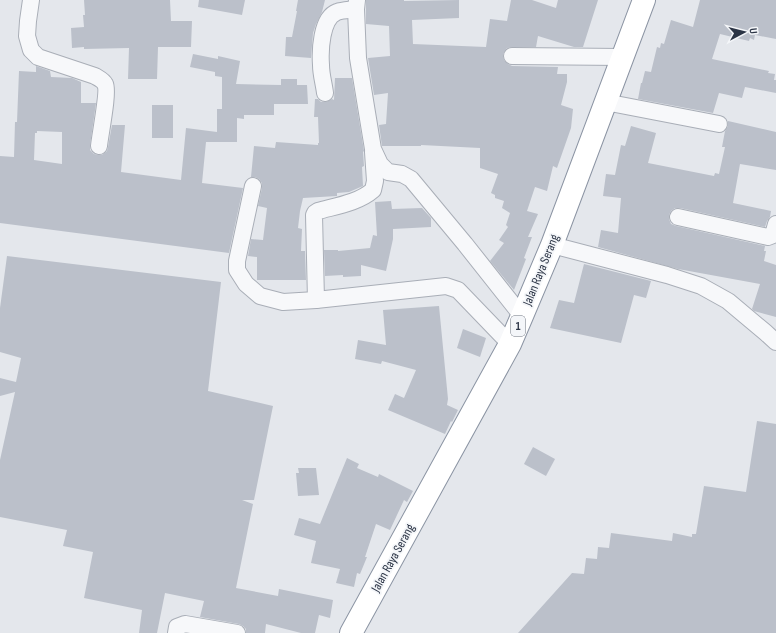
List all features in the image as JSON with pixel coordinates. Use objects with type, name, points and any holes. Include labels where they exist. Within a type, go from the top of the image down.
[{"type":"highway","name":"Jalan Raya Serang","points":[[351,633],[510,344],[552,245],[644,0]]},
{"type":"street","points":[[31,0],[27,36],[31,50],[38,57],[95,76],[105,83],[106,94],[99,146]]},
{"type":"street","points":[[316,300],[314,215],[318,211],[366,196],[373,190],[375,181],[373,149],[358,58],[356,5],[337,12],[329,18],[325,26],[322,39],[321,65],[325,93]]},
{"type":"street","points":[[512,56],[622,57]]},
{"type":"street","points":[[605,102],[719,124]]},
{"type":"street","points":[[373,149],[380,164],[388,172],[402,174],[411,179],[522,316]]},
{"type":"street","points":[[253,186],[237,261],[237,270],[246,284],[260,296],[283,302],[316,300],[446,286],[458,290],[510,344]]},
{"type":"street","points":[[678,217],[768,237],[773,235],[776,224]]},
{"type":"street","points":[[552,245],[667,275],[701,286],[728,301],[776,342]]},
{"type":"street","points":[[176,633],[177,627],[185,624],[237,633]]},
{"type":"building","points":[[84,0],[170,0],[171,21],[192,21],[191,47],[158,47],[157,79],[128,79],[129,48],[72,48],[71,28],[84,27]]},
{"type":"building","points":[[199,0],[245,0],[242,15],[198,7]]},
{"type":"building","points":[[298,0],[325,0],[322,12],[313,33],[311,58],[285,56],[286,37],[292,37]]},
{"type":"building","points":[[366,0],[459,0],[459,18],[412,20],[413,44],[486,47],[490,19],[507,21],[511,0],[532,0],[556,8],[558,0],[598,0],[583,47],[574,47],[538,36],[536,47],[512,47],[507,48],[504,52],[504,60],[512,66],[558,67],[557,74],[567,74],[567,82],[561,105],[573,109],[571,128],[557,168],[553,166],[547,191],[535,187],[527,211],[538,214],[528,237],[532,237],[524,258],[526,259],[514,290],[490,261],[504,243],[499,240],[508,227],[506,225],[510,213],[502,208],[504,201],[495,198],[495,195],[491,193],[498,174],[480,168],[480,148],[421,145],[382,146],[379,125],[386,124],[388,93],[374,95],[368,58],[390,56],[389,26],[366,24]]},
{"type":"building","points":[[700,0],[776,0],[776,39],[755,35],[754,40],[750,38],[749,41],[720,34],[712,59],[769,71],[768,73],[775,74],[774,80],[776,80],[776,93],[745,87],[742,98],[719,93],[713,113],[638,99],[645,71],[651,72],[657,47],[660,48],[661,43],[664,44],[671,20],[693,27]]},
{"type":"building","points":[[193,54],[218,59],[218,56],[240,61],[236,84],[281,85],[281,79],[297,79],[297,85],[307,85],[308,104],[274,104],[274,115],[244,115],[244,119],[237,118],[237,142],[206,142],[202,183],[243,188],[229,253],[0,223],[0,156],[14,157],[19,71],[36,72],[36,66],[50,71],[51,77],[72,78],[81,82],[81,103],[96,103],[90,145],[90,150],[94,154],[102,155],[107,151],[112,125],[125,125],[121,172],[181,180],[186,128],[217,132],[217,109],[222,109],[222,77],[215,76],[215,72],[190,67]],"holes":[[[37,131],[62,132],[62,164],[34,160],[35,133],[37,133]]]},
{"type":"building","points":[[335,78],[352,78],[364,151],[364,166],[362,167],[363,186],[349,192],[337,193],[337,196],[303,198],[298,228],[302,229],[301,251],[305,251],[306,280],[257,280],[257,257],[248,256],[251,239],[263,240],[267,208],[258,206],[262,183],[259,179],[251,177],[254,146],[275,148],[276,142],[318,145],[318,117],[314,117],[315,99],[318,99],[321,102],[326,102],[332,99],[334,100]]},
{"type":"building","points":[[152,105],[173,105],[173,138],[152,138]]},
{"type":"building","points":[[728,121],[776,132],[776,170],[740,164],[733,203],[771,211],[765,227],[680,208],[675,208],[671,211],[669,219],[671,224],[676,226],[765,246],[764,251],[766,251],[764,261],[776,265],[776,317],[754,311],[752,309],[760,284],[678,269],[598,247],[601,230],[618,233],[621,198],[603,196],[606,174],[615,175],[621,145],[625,146],[631,126],[656,133],[648,163],[714,176],[715,173],[719,174],[725,147],[722,147]]},
{"type":"building","points":[[391,201],[392,209],[422,208],[431,218],[431,227],[393,229],[393,239],[386,271],[361,265],[361,276],[325,276],[324,250],[338,251],[370,248],[373,235],[377,236],[375,202]]},
{"type":"building","points":[[7,256],[221,282],[208,391],[273,406],[254,500],[242,500],[253,504],[236,588],[278,596],[279,589],[333,600],[330,618],[319,615],[315,633],[301,633],[266,624],[265,633],[246,633],[246,629],[239,624],[200,617],[204,601],[165,593],[157,633],[139,633],[142,610],[84,598],[93,552],[63,546],[67,530],[0,517],[0,460],[15,392],[0,396],[0,378],[16,382],[21,358],[0,352],[0,308]]},
{"type":"building","points":[[584,264],[651,281],[646,298],[634,295],[621,343],[550,328],[559,300],[574,303]]},
{"type":"building","points":[[439,306],[448,399],[447,405],[458,410],[445,434],[388,410],[395,394],[404,398],[416,370],[382,361],[381,364],[355,359],[358,340],[386,345],[383,310]]},
{"type":"building","points":[[463,329],[486,338],[480,357],[457,348]]},
{"type":"building","points":[[757,421],[776,424],[776,633],[518,633],[572,573],[584,574],[586,558],[597,559],[598,547],[609,548],[611,533],[672,541],[673,533],[692,537],[692,534],[696,534],[704,486],[746,492]]},
{"type":"building","points":[[533,447],[555,459],[546,476],[524,464]]},
{"type":"building","points":[[347,458],[359,464],[357,468],[378,477],[379,474],[413,491],[407,502],[404,500],[390,530],[376,524],[365,557],[367,557],[360,574],[357,573],[354,587],[336,583],[340,569],[311,563],[316,541],[294,535],[299,518],[320,524]]},
{"type":"building","points":[[298,468],[316,468],[319,495],[298,496],[296,473],[299,473]]}]
